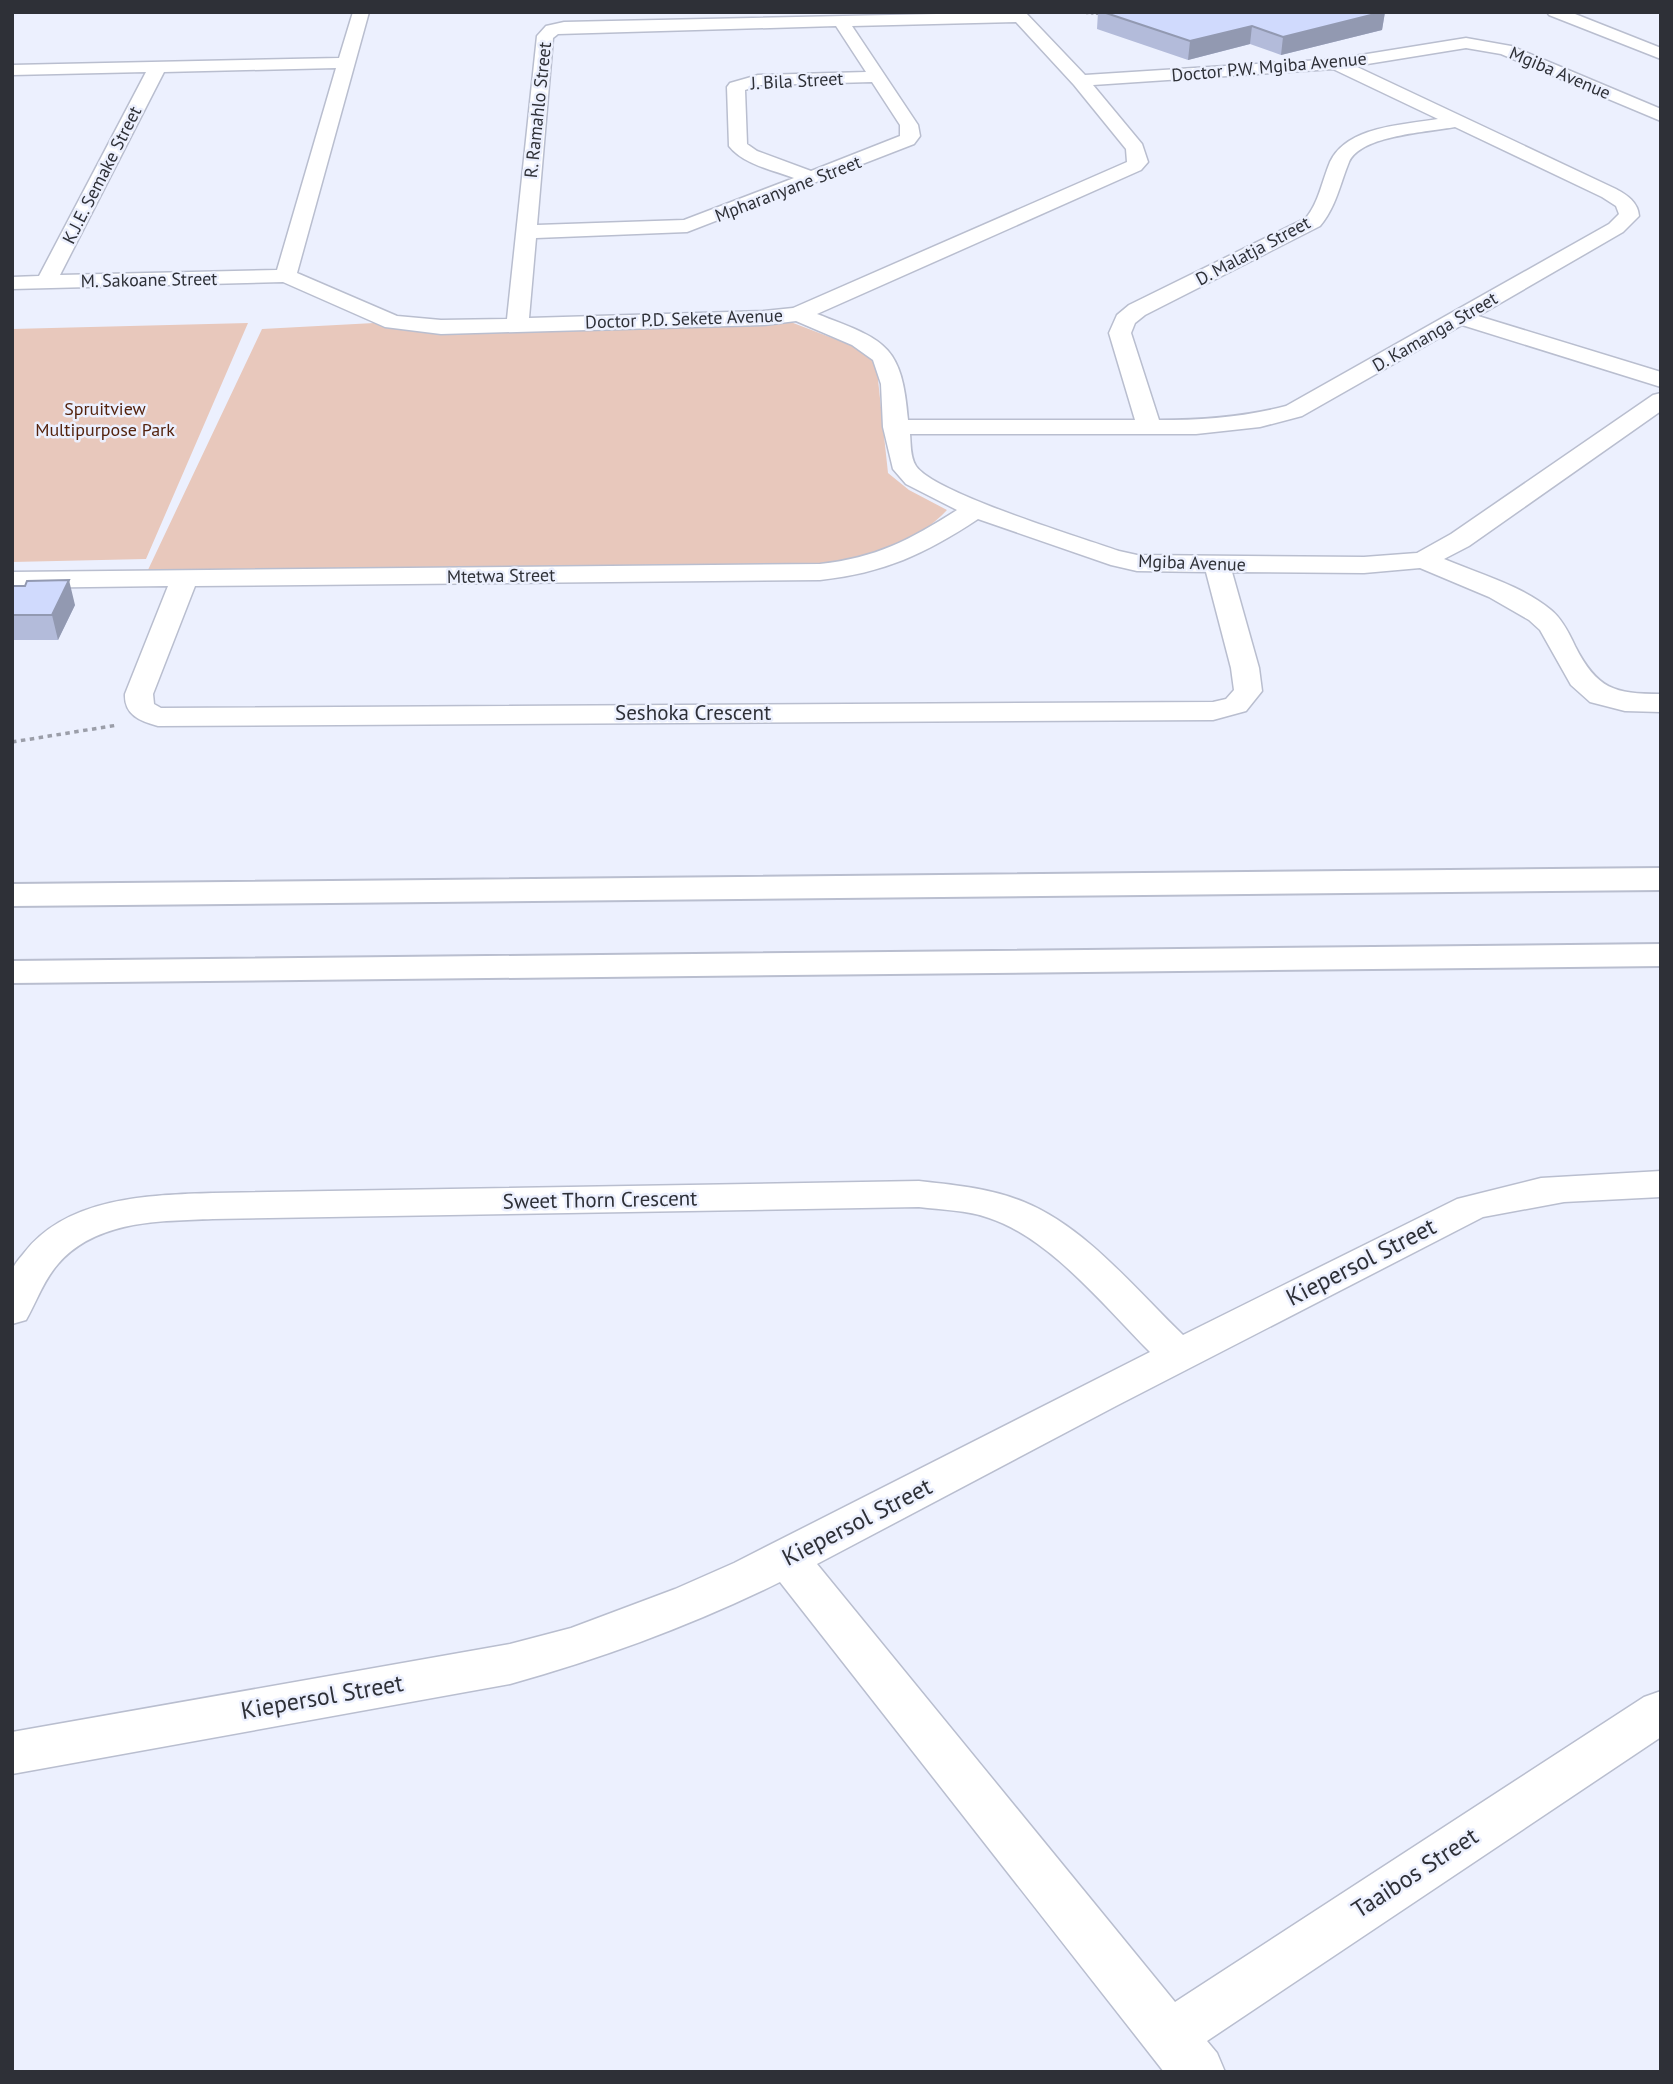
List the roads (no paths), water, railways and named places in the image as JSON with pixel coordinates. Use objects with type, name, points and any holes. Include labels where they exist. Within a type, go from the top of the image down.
[{"type":"highway","points":[[12,895],[1661,879]]},
{"type":"highway","points":[[12,972],[1661,955]]},
{"type":"street","points":[[286,276],[362,12]]},
{"type":"street","points":[[1555,12],[1661,54]]},
{"type":"street","name":"R. Ramahlo Street","points":[[517,325],[546,33],[564,27],[1018,15]]},
{"type":"street","name":"Doctor P.D. Sekete Avenue","points":[[286,276],[393,323],[441,327],[764,318],[798,314],[1138,162],[1135,148],[1080,81],[1018,15]]},
{"type":"street","name":"Mpharanyane Street","points":[[525,232],[687,226],[900,145],[911,136],[909,125],[841,21]]},
{"type":"street","points":[[1640,46],[1661,42]]},
{"type":"street","name":"Doctor P.W. Mgiba Avenue","points":[[1080,81],[1336,64],[1457,44]]},
{"type":"street","name":"Mgiba Avenue","points":[[1457,44],[1487,45],[1505,50],[1661,116]]},
{"type":"street","points":[[12,70],[347,63]]},
{"type":"street","name":"D. Kamanga Street","points":[[895,427],[1221,426],[1260,421],[1294,411],[1616,228],[1629,216],[1629,210],[1620,199],[1609,193],[1336,64]]},
{"type":"street","name":"K.J.E. Semake Street","points":[[46,282],[158,68]]},
{"type":"street","name":"J. Bila Street","points":[[813,178],[750,155],[738,146],[736,87],[758,80],[876,78]]},
{"type":"street","name":"D. Malatja Street","points":[[1149,426],[1120,333],[1125,320],[1137,310],[1313,222],[1322,211],[1337,167],[1354,144],[1454,122]]},
{"type":"street","name":"M. Sakoane Street","points":[[12,283],[286,276]]},
{"type":"street","name":"Mgiba Avenue","points":[[798,314],[864,343],[887,362],[892,379],[895,427],[901,460],[915,480],[975,509],[1111,556],[1137,562],[1374,565],[1423,560],[1460,540],[1661,400]]},
{"type":"street","points":[[1460,317],[1661,380]]},
{"type":"street","name":"Mtetwa Street","points":[[12,580],[843,570],[869,566],[909,551],[975,509]]},
{"type":"street","points":[[1423,560],[1512,599],[1540,615],[1555,631],[1581,682],[1593,692],[1620,702],[1661,703]]},
{"type":"street","name":"Seshoka Crescent","points":[[184,579],[139,694],[138,704],[143,712],[176,719],[1221,710],[1236,705],[1248,691],[1245,668],[1217,565]]},
{"type":"street","name":"Kiepersol Street","points":[[12,1753],[510,1664],[557,1653],[635,1625],[787,1559],[1178,1355],[1470,1208],[1519,1193],[1549,1188],[1661,1184]]},
{"type":"street","name":"Sweet Thorn Crescent","points":[[12,1310],[31,1269],[48,1248],[67,1234],[91,1223],[113,1215],[145,1210],[212,1206],[919,1194],[969,1200],[1023,1217],[1075,1255],[1178,1355]]},
{"type":"street","points":[[787,1559],[1184,2053]]},
{"type":"street","name":"Taaibos Street","points":[[1184,2053],[1661,1711]]},
{"type":"park label","name":"Spruitview Multipurpose Park","points":[[105,419]]}]
